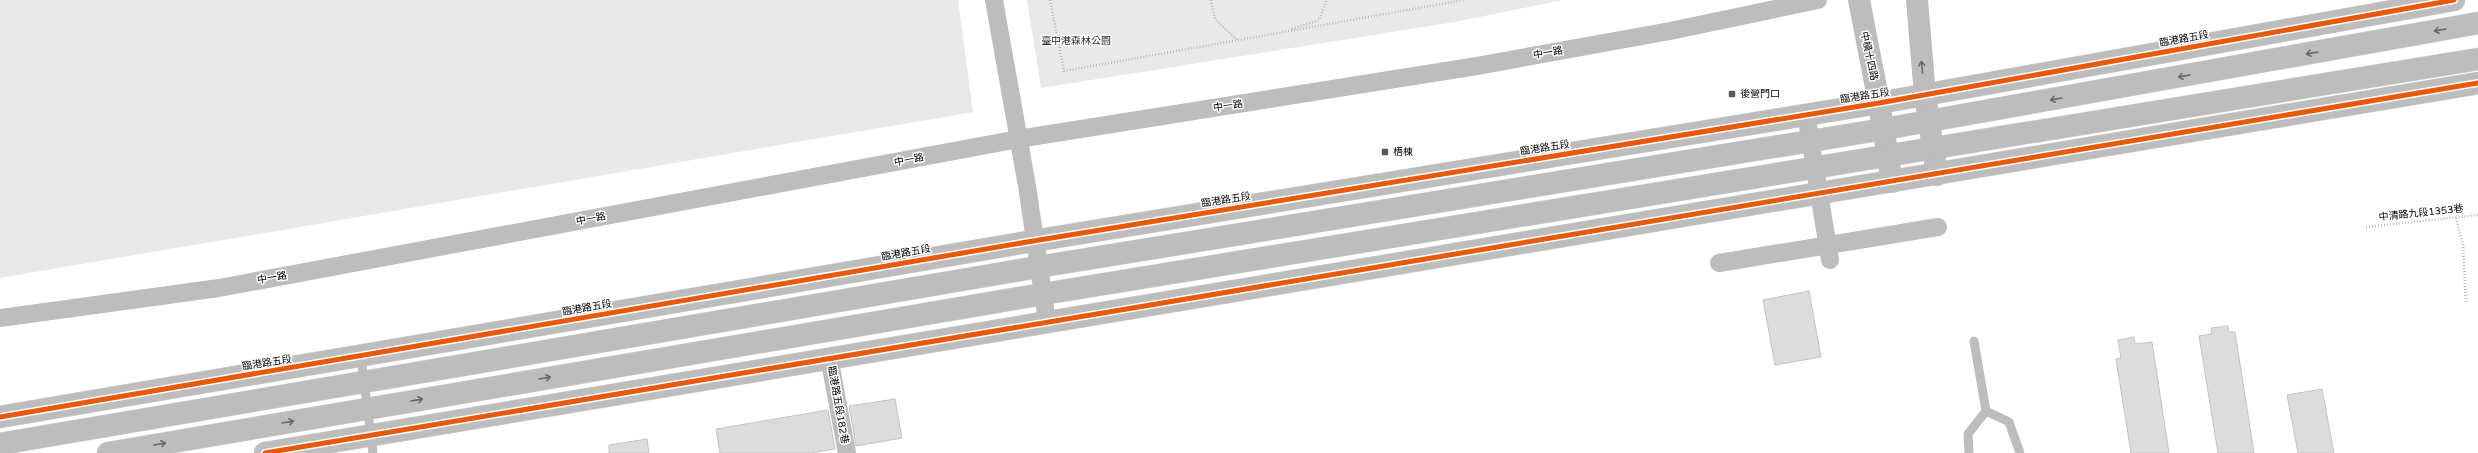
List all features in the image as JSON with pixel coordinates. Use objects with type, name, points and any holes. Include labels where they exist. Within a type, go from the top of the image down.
[{"type":"main road","name":"中橫十四路","points":[[1859,0],[1880,102],[1892,182]]},
{"type":"main road","points":[[1917,0],[1925,95],[1936,175]]},
{"type":"main road","name":"臨港路五段","points":[[0,417],[1033,241],[1925,95],[2454,0]]},
{"type":"main road","points":[[0,444],[1038,267],[1929,122],[2478,23]]},
{"type":"main road","points":[[108,453],[1042,294],[2478,59]]},
{"type":"main road","points":[[265,453],[372,444],[829,357],[1936,175],[2476,84]]},
{"type":"street","points":[[994,0],[1027,186],[1033,241],[1047,320]]},
{"type":"street","name":"中一路","points":[[0,318],[219,288],[1018,139],[1477,66],[1670,31],[1818,0]]},
{"type":"street","points":[[1806,114],[1829,253]]},
{"type":"street","points":[[1719,263],[1829,253],[1938,227]]},
{"type":"street","name":"臨港路五段182巷","points":[[829,357],[847,453]]},
{"type":"lane","points":[[1968,453],[1968,434],[1986,411],[1974,341]]},
{"type":"lane","points":[[360,356],[372,444]]},
{"type":"lane","points":[[1986,411],[2009,422],[2020,453]]},
{"type":"path","points":[[1050,0],[1064,71],[1464,0]]},
{"type":"path","points":[[1211,0],[1215,19],[1237,40]]},
{"type":"path","points":[[1283,32],[1319,20],[1327,0]]},
{"type":"path","points":[[2456,218],[2463,244],[2466,303]]},
{"type":"green space","points":[[0,0],[958,0],[973,112],[0,278]]},
{"type":"green space","name":"臺中港森林公園","points":[[1027,0],[1563,0],[1455,22],[1041,88]]},
{"type":"building","points":[[1809,291],[1821,357],[1775,365],[1763,300]]},
{"type":"building","points":[[2228,326],[2229,332],[2235,332],[2254,453],[2218,453],[2199,336],[2212,334],[2211,328]]},
{"type":"building","points":[[2134,337],[2135,344],[2152,342],[2169,453],[2131,453],[2116,359],[2121,358],[2118,340]]},
{"type":"building","points":[[2322,389],[2334,453],[2298,453],[2287,395]]},
{"type":"building","points":[[895,399],[902,438],[856,446],[849,406]]},
{"type":"building","points":[[828,410],[835,449],[811,453],[720,453],[716,429]]},
{"type":"building","points":[[647,439],[649,453],[609,453],[609,445]]},
{"type":"cycle path","points":[[0,417],[1033,241],[1879,103],[2454,0]]},
{"type":"cycle path","points":[[265,453],[2478,83]]},
{"type":"place","name":"後營門口","points":[[1732,94]]},
{"type":"place","name":"梧棟","points":[[1385,152]]}]
